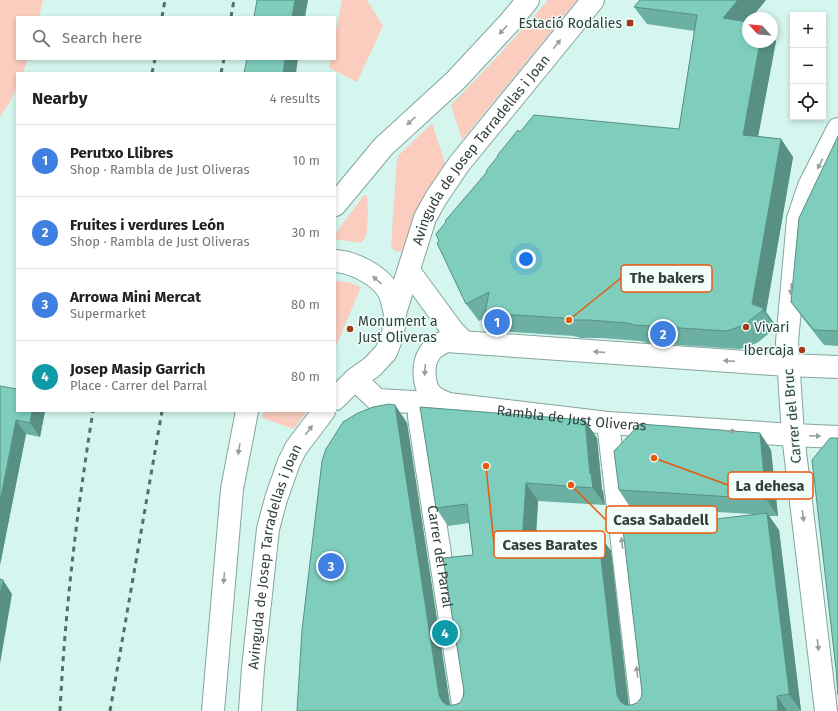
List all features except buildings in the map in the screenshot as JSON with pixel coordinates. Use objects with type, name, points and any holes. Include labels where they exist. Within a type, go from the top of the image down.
[{"type":"street","points":[[336,203],[383,147],[456,80],[509,23],[528,0]]},
{"type":"street","name":"Avinguda de Josep Tarradellas i Joan","points":[[336,397],[345,382],[372,367],[386,352],[393,334],[395,313],[425,218],[436,198],[459,164],[593,0]]},
{"type":"street","name":"Carrer del Bruc","points":[[826,711],[793,435],[786,342],[798,219],[809,186],[838,129]]},
{"type":"street","name":"Avinguda de Josep Tarradellas i Joan","points":[[336,262],[342,262],[361,268],[380,282],[389,292],[395,313]]},
{"type":"street","points":[[409,271],[453,332],[464,342]]},
{"type":"street","name":"Rambla de Just Oliveras","points":[[448,404],[434,397],[428,390],[425,380],[425,367],[429,354],[438,345],[446,341],[787,365],[838,367]]},
{"type":"street","name":"Rambla de Just Oliveras","points":[[345,382],[377,400],[418,406],[448,404],[608,423],[838,437]]},
{"type":"street","name":"Carrer del Parral","points":[[418,406],[464,711]]},
{"type":"street","points":[[213,711],[232,489],[247,412]]},
{"type":"street","name":"Avinguda de Josep Tarradellas i Joan","points":[[250,711],[253,668],[268,529],[289,462],[296,448],[323,412]]},
{"type":"street","points":[[608,423],[642,711]]},
{"type":"shaded area","points":[[0,0],[43,0],[39,16],[16,16],[16,60],[28,60],[23,72],[16,72],[16,88],[11,100],[0,117]]},
{"type":"shaded area","points":[[342,0],[367,0],[383,26],[357,82],[329,68],[331,60],[336,60],[336,31]]},
{"type":"shaded area","points":[[548,0],[577,0],[462,140],[451,105],[499,55]]},
{"type":"shaded area","points":[[432,123],[445,163],[422,201],[406,246],[403,250],[397,252],[391,247],[397,158]]},
{"type":"shaded area","points":[[364,195],[366,195],[368,208],[366,236],[364,239],[360,243],[336,239],[336,233]]},
{"type":"shaded area","points":[[336,281],[348,282],[361,287],[336,347]]},
{"type":"shaded area","points":[[264,412],[306,412],[294,429],[262,418]]},
{"type":"railway","points":[[162,16],[165,0]]},
{"type":"railway","points":[[231,16],[234,0]]},
{"type":"railway","points":[[152,72],[155,60]]},
{"type":"railway","points":[[221,72],[224,60]]},
{"type":"railway","points":[[60,711],[72,561],[93,412]]},
{"type":"railway","points":[[110,711],[162,412]]},
{"type":"place","name":"Estació Rodalies","points":[[630,23]]},
{"type":"place","name":"The bakers","points":[[569,320]]},
{"type":"place","name":"Perutxo Llibres","points":[[497,322]]},
{"type":"place","name":"Vivari","points":[[746,327]]},
{"type":"place","name":"Monument a Just Oliveras","points":[[350,329]]},
{"type":"place","name":"Fruites i verdures León","points":[[663,334]]},
{"type":"place","name":"Ibercaja","points":[[802,350]]},
{"type":"place","name":"La dehesa","points":[[654,458]]},
{"type":"place","name":"Cases Barates","points":[[486,466]]},
{"type":"place","name":"Casa Sabadell","points":[[571,485]]},
{"type":"place","name":"Arrowa Mini Mercat","points":[[331,566]]},
{"type":"place","name":"Josep Masip Garrich","points":[[445,633]]}]
